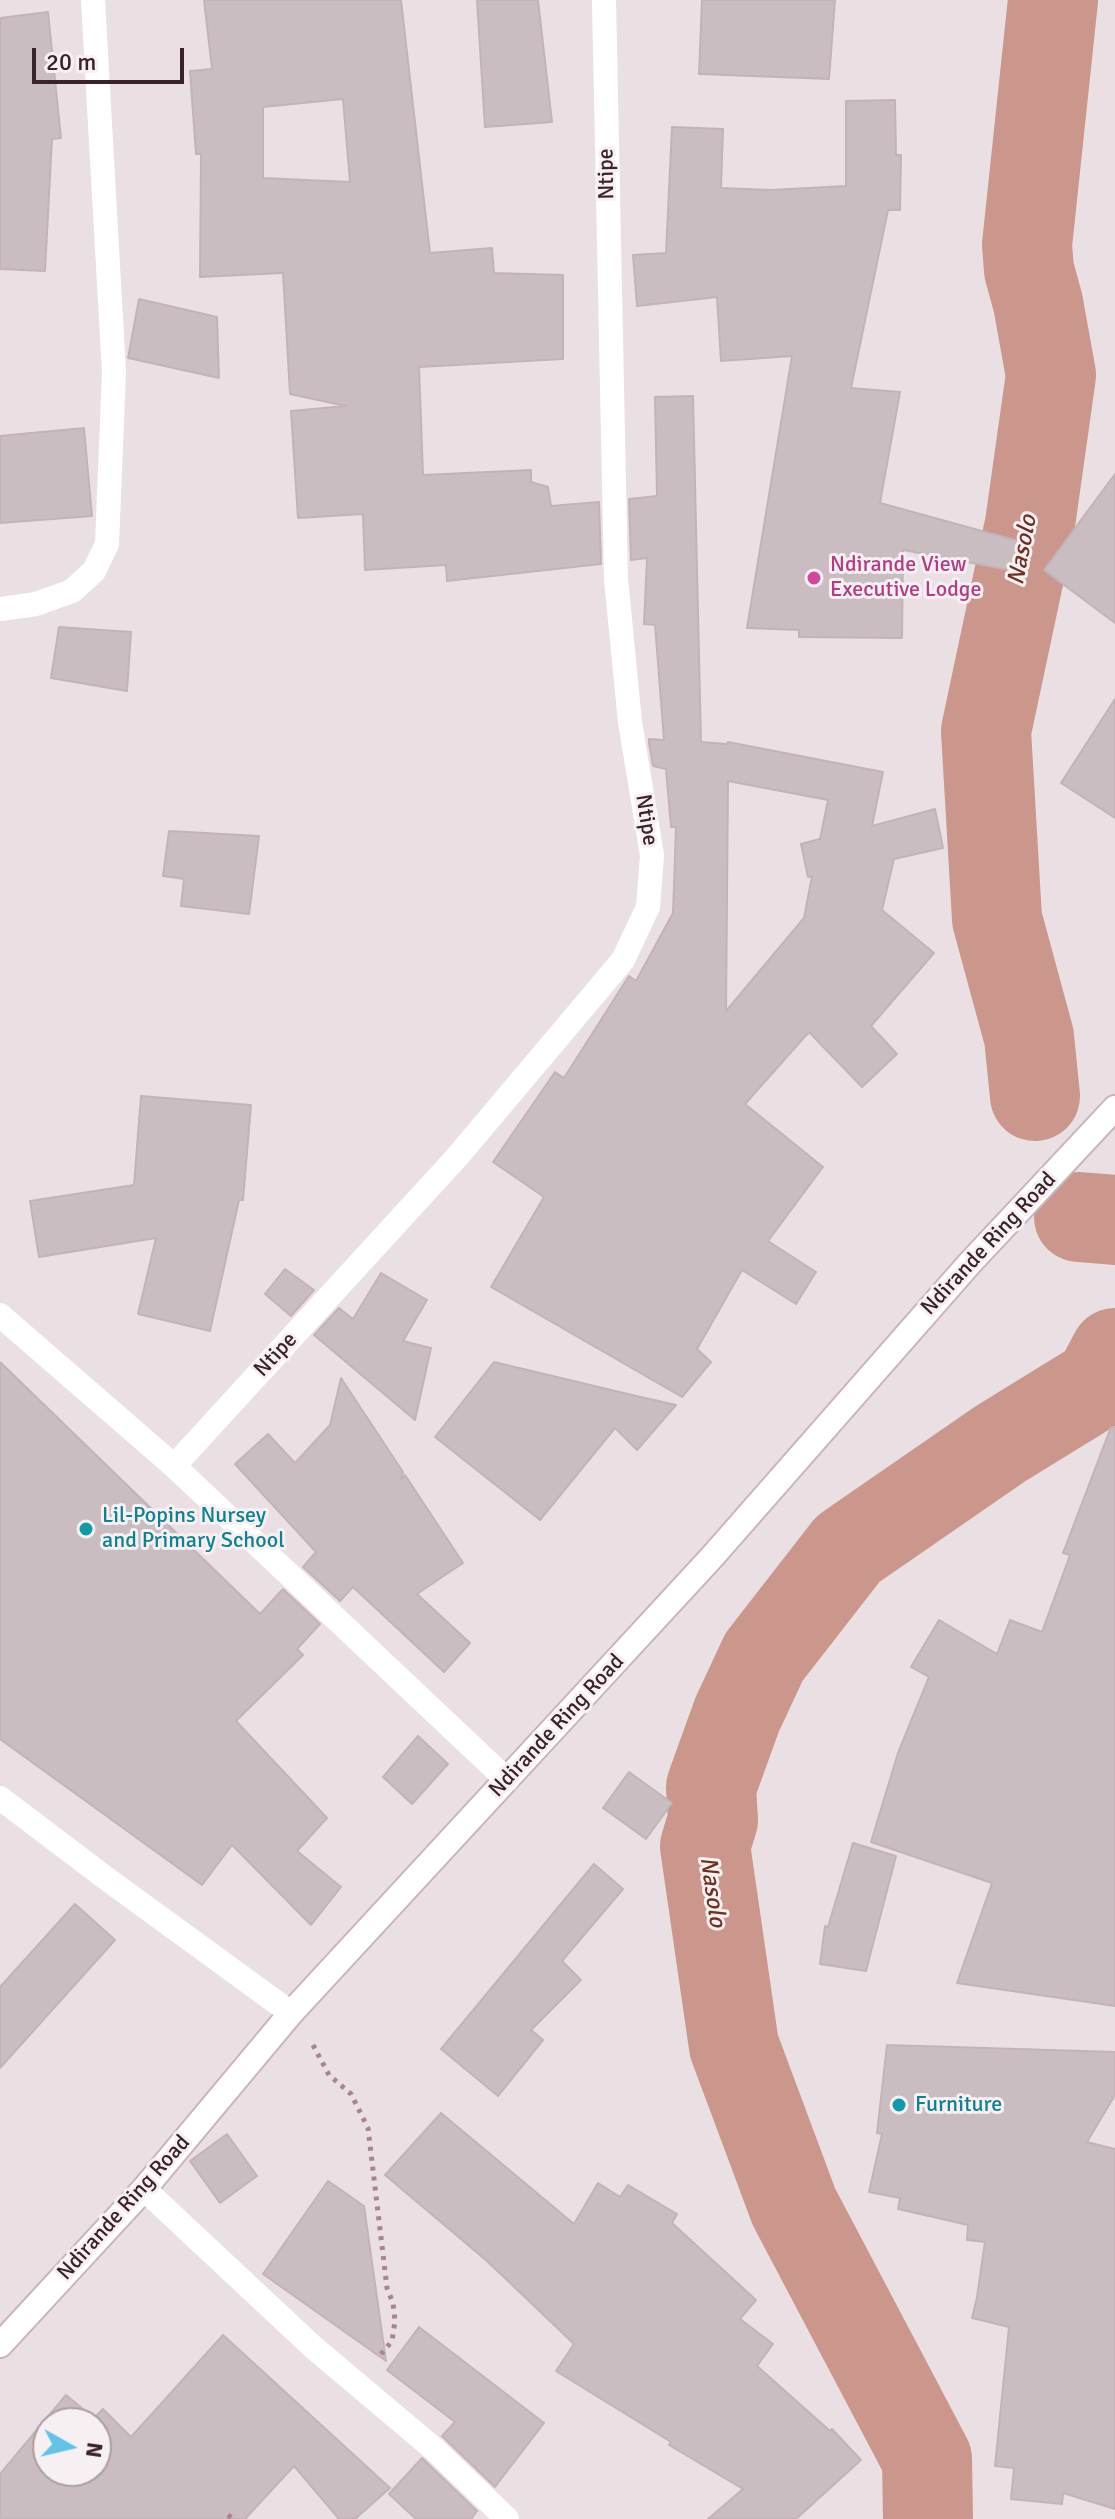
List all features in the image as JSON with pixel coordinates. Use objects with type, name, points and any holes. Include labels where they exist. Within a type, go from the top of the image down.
[{"type":"street","points":[[0,609],[36,604],[72,591],[94,571],[107,544],[114,372],[93,0]]},
{"type":"street","name":"Ntipe","points":[[174,1466],[457,1157],[623,960],[648,907],[652,855],[630,722],[616,579],[604,0]]},
{"type":"street","name":"Ndirande Ring Road","points":[[0,2345],[144,2189],[293,2010],[722,1546],[969,1264],[1115,1108]]},
{"type":"street","points":[[0,1315],[174,1466],[507,1780]]},
{"type":"street","points":[[0,1798],[107,1879],[293,2010]]},
{"type":"street","points":[[144,2189],[313,2347],[434,2449],[507,2519]]},
{"type":"path","points":[[293,2010],[329,2075],[351,2094],[368,2128],[387,2288],[395,2321],[392,2341],[359,2387]]},
{"type":"building","points":[[204,0],[401,0],[430,253],[492,248],[494,273],[563,275],[563,359],[419,367],[423,475],[531,470],[531,482],[548,487],[551,506],[599,502],[601,564],[447,581],[446,565],[365,570],[363,514],[298,518],[291,411],[346,406],[290,394],[283,273],[200,277],[201,154],[196,154],[190,71],[212,69]],"holes":[[[343,99],[350,182],[263,178],[263,107]]]},
{"type":"building","points":[[477,0],[538,0],[552,122],[485,127]]},
{"type":"building","points":[[702,0],[835,0],[829,79],[699,74]]},
{"type":"building","points":[[48,12],[61,138],[52,139],[45,271],[0,269],[0,18]]},
{"type":"building","points":[[895,100],[896,155],[901,155],[900,210],[888,210],[851,388],[900,392],[880,503],[1022,542],[1015,571],[903,550],[902,638],[799,637],[799,630],[747,628],[792,356],[721,361],[717,297],[637,306],[633,255],[666,253],[672,127],[723,129],[721,188],[771,190],[846,186],[846,101]]},
{"type":"building","points":[[139,299],[217,317],[219,378],[128,358]]},
{"type":"building","points":[[693,396],[701,742],[728,742],[883,772],[872,826],[935,809],[943,848],[894,859],[882,910],[934,953],[871,1026],[897,1054],[862,1087],[809,1032],[745,1104],[823,1167],[768,1241],[816,1272],[796,1304],[742,1270],[697,1349],[711,1362],[682,1397],[491,1287],[544,1197],[493,1162],[555,1072],[564,1078],[629,976],[636,981],[673,913],[676,827],[671,827],[666,769],[653,766],[649,743],[649,739],[664,740],[655,625],[644,624],[647,558],[631,560],[629,499],[657,496],[655,397]],"holes":[[[728,781],[828,800],[820,839],[801,844],[808,877],[812,876],[804,918],[726,1011]]]},
{"type":"building","points":[[84,428],[92,516],[0,523],[0,436]]},
{"type":"building","points":[[1115,474],[1115,623],[1044,570]]},
{"type":"building","points":[[59,627],[131,632],[127,691],[51,678]]},
{"type":"building","points":[[1115,699],[1115,818],[1061,783]]},
{"type":"building","points":[[169,831],[259,836],[249,914],[181,906],[184,879],[163,876]]},
{"type":"building","points":[[141,1096],[251,1105],[243,1200],[239,1200],[210,1331],[138,1314],[156,1238],[39,1257],[30,1201],[134,1185]]},
{"type":"building","points":[[285,1269],[314,1290],[291,1316],[265,1294]]},
{"type":"building","points":[[381,1273],[427,1300],[403,1341],[431,1348],[415,1420],[314,1335],[339,1308],[353,1319]]},
{"type":"building","name":"Lil-Popins Nursey and Primary School","points":[[0,1362],[260,1614],[283,1589],[320,1624],[297,1649],[303,1655],[236,1721],[327,1818],[297,1851],[341,1887],[311,1925],[232,1845],[202,1885],[0,1739]]},
{"type":"building","points":[[494,1362],[676,1405],[637,1450],[615,1428],[540,1520],[435,1437]]},
{"type":"building","points":[[341,1378],[403,1472],[401,1480],[405,1475],[463,1563],[417,1594],[470,1643],[444,1672],[353,1587],[340,1601],[303,1567],[316,1552],[235,1464],[268,1434],[295,1463],[330,1425]]},
{"type":"building","points":[[1111,1427],[1115,1428],[1115,2006],[957,1983],[992,1883],[871,1842],[898,1753],[929,1677],[911,1667],[939,1620],[997,1654],[1010,1620],[1042,1632],[1070,1555],[1063,1553]]},
{"type":"building","points":[[418,1736],[448,1764],[412,1804],[383,1777]]},
{"type":"building","points":[[629,1772],[672,1803],[646,1839],[603,1808]]},
{"type":"building","points":[[853,1843],[896,1856],[866,1971],[820,1964],[825,1926],[828,1927]]},
{"type":"building","points":[[594,1864],[623,1889],[562,1961],[581,1980],[531,2030],[543,2040],[498,2096],[441,2049]]},
{"type":"building","points":[[75,1904],[115,1940],[0,2068],[0,1987]]},
{"type":"building","points":[[887,2045],[1115,2052],[1115,2095],[1087,2142],[1115,2149],[1115,2509],[1063,2493],[1062,2504],[1011,2499],[1014,2468],[995,2466],[1009,2327],[972,2318],[985,2242],[967,2240],[968,2225],[898,2209],[900,2198],[869,2192],[882,2134],[877,2133]]},
{"type":"building","points":[[441,2113],[574,2224],[598,2183],[620,2197],[628,2185],[677,2214],[672,2223],[756,2300],[740,2319],[773,2344],[757,2366],[830,2431],[832,2429],[861,2460],[796,2519],[708,2519],[743,2489],[556,2371],[574,2344],[487,2261],[385,2175]]},
{"type":"building","points":[[227,2134],[257,2176],[220,2203],[190,2161]]},
{"type":"building","points":[[328,2181],[364,2206],[386,2361],[263,2274]]},
{"type":"building","points":[[419,2327],[544,2423],[495,2487],[442,2436],[455,2422],[387,2370]]},
{"type":"building","points":[[223,2335],[390,2488],[355,2519],[339,2519],[294,2466],[245,2519],[0,2519],[0,2474],[32,2436],[32,2487],[112,2487],[112,2418],[131,2437]]},
{"type":"building","points":[[66,2395],[81,2407],[56,2407]]},
{"type":"building","points":[[422,2458],[477,2511],[471,2519],[416,2519],[389,2494]]},
{"type":"waterway","name":"Nasolo","points":[[1035,1096],[1029,1037],[997,919],[986,731],[1030,524],[1051,375],[1029,270],[1027,245],[1053,0]]},
{"type":"waterway","points":[[1035,1096],[1042,1109]]},
{"type":"waterway","name":"Nasolo","points":[[1079,1217],[1115,1220]]},
{"type":"waterway","name":"Nasolo","points":[[928,2519],[927,2459],[794,2207],[734,2046],[705,1846],[713,1820],[711,1787],[737,1715],[764,1657],[848,1549],[1000,1444],[1099,1383],[1115,1353]]},
{"type":"place","name":"Ndirande View Executive Lodge","points":[[814,578]]},
{"type":"place","name":"Lil-Popins Nursey and Primary School","points":[[86,1529]]},
{"type":"place","name":"Furniture","points":[[899,2105]]}]
